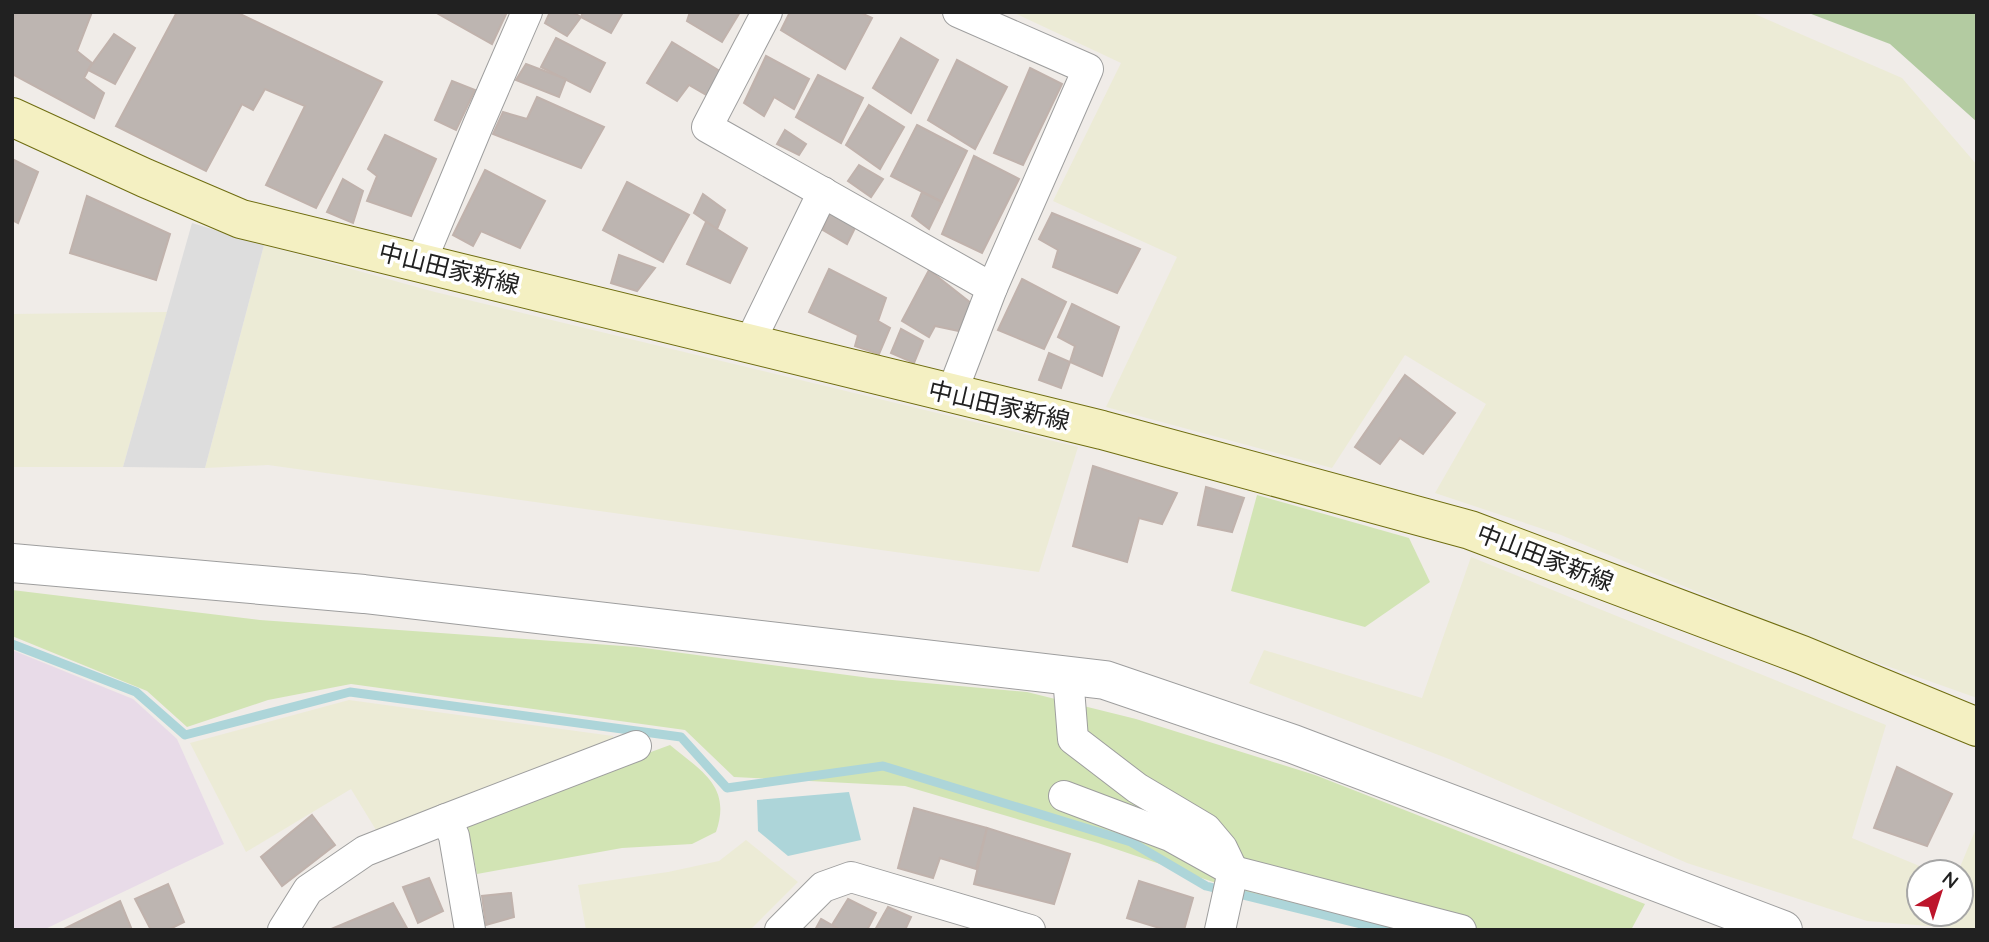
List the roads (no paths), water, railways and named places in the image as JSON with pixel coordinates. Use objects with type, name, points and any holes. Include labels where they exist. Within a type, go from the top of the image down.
[{"type":"main road","name":"中山田家新線","points":[[12,117],[241,219],[1101,430],[1470,530],[1802,655],[1977,727]]},
{"type":"street","points":[[421,262],[527,12]]},
{"type":"street","points":[[767,12],[707,127],[992,288]]},
{"type":"street","points":[[951,395],[992,288],[1088,69],[958,12]]},
{"type":"street","points":[[749,344],[823,192]]},
{"type":"street","points":[[12,563],[364,594],[1105,680],[1293,744],[1783,930]]},
{"type":"street","points":[[1068,676],[1073,739],[1137,788],[1206,829],[1222,848],[1234,871],[1220,930]]},
{"type":"street","points":[[283,930],[308,890],[365,851],[636,746]]},
{"type":"street","points":[[1064,796],[1170,836],[1234,871],[1461,930]]},
{"type":"street","points":[[446,819],[454,836],[470,930]]},
{"type":"street","points":[[780,930],[823,887],[851,877],[977,923],[1030,930]]},
{"type":"water","points":[[849,792],[861,840],[788,856],[758,831],[757,800]]},
{"type":"waterway","points":[[12,644],[136,692],[185,735],[350,692],[681,737],[727,788],[883,766],[1131,842],[1206,886],[1385,930]]}]
